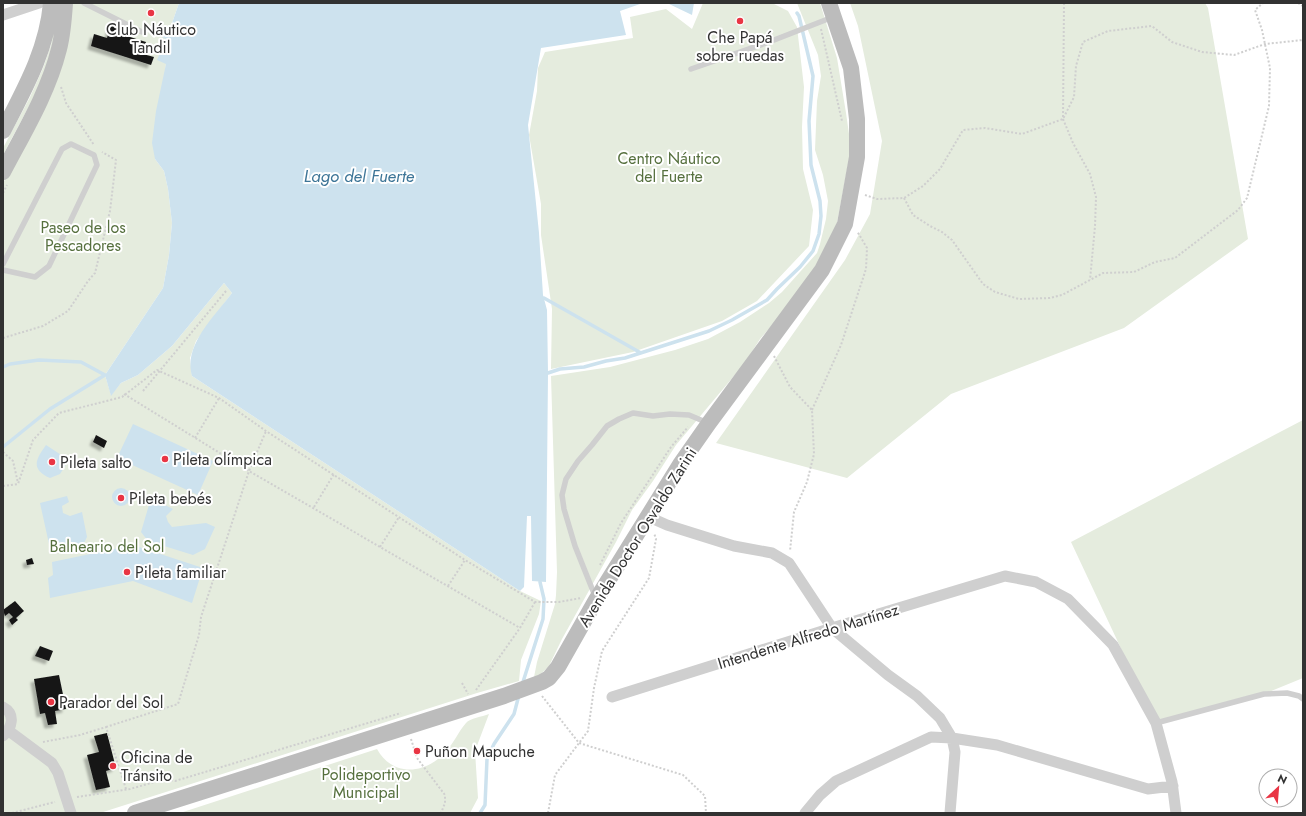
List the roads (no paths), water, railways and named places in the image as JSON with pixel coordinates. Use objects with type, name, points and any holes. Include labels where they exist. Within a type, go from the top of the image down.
[{"type":"main road","points":[[3,131],[27,86],[36,64],[48,25],[51,3]]},
{"type":"main road","points":[[3,172],[45,91],[52,72],[60,48],[65,3]]},
{"type":"main road","name":"Avenida Doctor Osvaldo Zarini","points":[[135,813],[404,720],[504,696],[534,686],[549,678],[558,667],[596,600],[681,463],[702,421],[767,344],[822,270],[845,224],[857,157],[857,119],[851,68],[824,16]]},
{"type":"street","points":[[3,15],[25,5],[38,3]]},
{"type":"street","points":[[649,516],[667,525],[734,546],[772,553],[789,563],[832,628],[888,675],[917,696],[940,718],[952,738],[955,752],[950,813]]},
{"type":"street","name":"Intendente Alfredo Martínez","points":[[612,697],[832,628],[1005,576],[1036,582],[1068,599],[1113,645],[1156,722]]},
{"type":"street","points":[[3,707],[11,716],[12,724],[6,734],[28,745],[52,763],[58,773],[71,813]]},
{"type":"street","points":[[1156,722],[1173,786],[1176,813]]},
{"type":"street","points":[[805,813],[820,795],[836,781],[931,737],[952,738],[997,745],[1148,789],[1173,786]]},
{"type":"lane","points":[[84,3],[142,32]]},
{"type":"lane","points":[[691,69],[789,34],[824,16]]},
{"type":"lane","points":[[3,264],[62,149],[72,144],[94,155],[97,165],[49,266],[35,277],[3,270]]},
{"type":"lane","points":[[596,600],[575,546],[564,509],[562,495],[566,479],[578,461],[592,446],[607,426],[633,413],[653,416],[670,414],[689,415],[702,421]]},
{"type":"lane","points":[[1156,722],[1264,694],[1287,693],[1299,696],[1303,699]]},
{"type":"water","name":"Lago del Fuerte","points":[[179,3],[643,3],[620,11],[626,35],[541,48],[528,125],[539,233],[543,295],[547,310],[548,373],[546,582],[532,581],[531,516],[527,516],[524,587],[520,591],[192,376],[190,364],[196,342],[232,293],[224,283],[172,346],[138,375],[121,383],[111,396],[105,375],[163,288],[169,255],[172,223],[168,189],[164,171],[155,159],[152,143],[156,111],[166,64],[157,60],[166,39],[160,36],[162,29],[180,36],[183,27],[172,23]]},
{"type":"water","points":[[667,3],[694,3],[692,15]]},
{"type":"water","name":"Pileta olímpica","points":[[133,424],[213,461],[198,495],[117,458]]},
{"type":"water","name":"Pileta salto","points":[[46,445],[69,460],[60,474],[50,478],[44,475],[37,467],[38,459]]},
{"type":"water","name":"Pileta bebés","points":[[121,488],[127,491],[130,497],[127,503],[121,506],[115,503],[112,497],[115,491]]},
{"type":"water","points":[[67,496],[69,502],[62,506],[63,513],[70,516],[82,512],[87,537],[82,547],[57,550],[49,544],[40,503]]},
{"type":"water","points":[[151,498],[173,509],[166,516],[172,527],[206,523],[215,527],[205,549],[193,555],[148,541],[141,532]]},
{"type":"water","name":"Pileta familiar","points":[[133,545],[203,568],[192,603],[133,581],[50,598],[48,578],[53,575],[52,562]]},
{"type":"waterway","points":[[548,373],[560,369],[584,367],[625,358],[709,331],[767,300],[800,267],[813,251],[819,234],[821,216],[820,201],[811,165],[809,121],[813,76],[799,16],[797,13]]},
{"type":"waterway","points":[[544,298],[641,353]]},
{"type":"waterway","points":[[3,367],[10,364],[39,360],[81,362],[105,375]]},
{"type":"waterway","points":[[3,447],[50,409],[105,375]]},
{"type":"waterway","points":[[522,685],[543,619],[544,599],[540,582]]},
{"type":"waterway","points":[[480,813],[485,805],[487,759],[494,744],[514,714],[519,695]]},
{"type":"place","name":"Club Náutico Tandil","points":[[151,13]]},
{"type":"place","name":"Che Papá sobre ruedas","points":[[740,21]]},
{"type":"place","name":"Pileta olímpica","points":[[165,459]]},
{"type":"place","name":"Pileta salto","points":[[52,462]]},
{"type":"place","name":"Pileta bebés","points":[[121,498]]},
{"type":"place","name":"Pileta familiar","points":[[127,572]]},
{"type":"place","name":"Parador del Sol","points":[[51,702]]},
{"type":"place","name":"Puñon Mapuche","points":[[417,751]]},
{"type":"place","name":"Oficina de Tránsito","points":[[113,766]]},
{"type":"park label","name":"Centro Náutico del Fuerte","points":[[669,167]]},
{"type":"park label","name":"Paseo de los Pescadores","points":[[83,236]]},
{"type":"park label","name":"Balneario del Sol","points":[[107,546]]},
{"type":"park label","name":"Polideportivo Municipal","points":[[366,783]]}]
